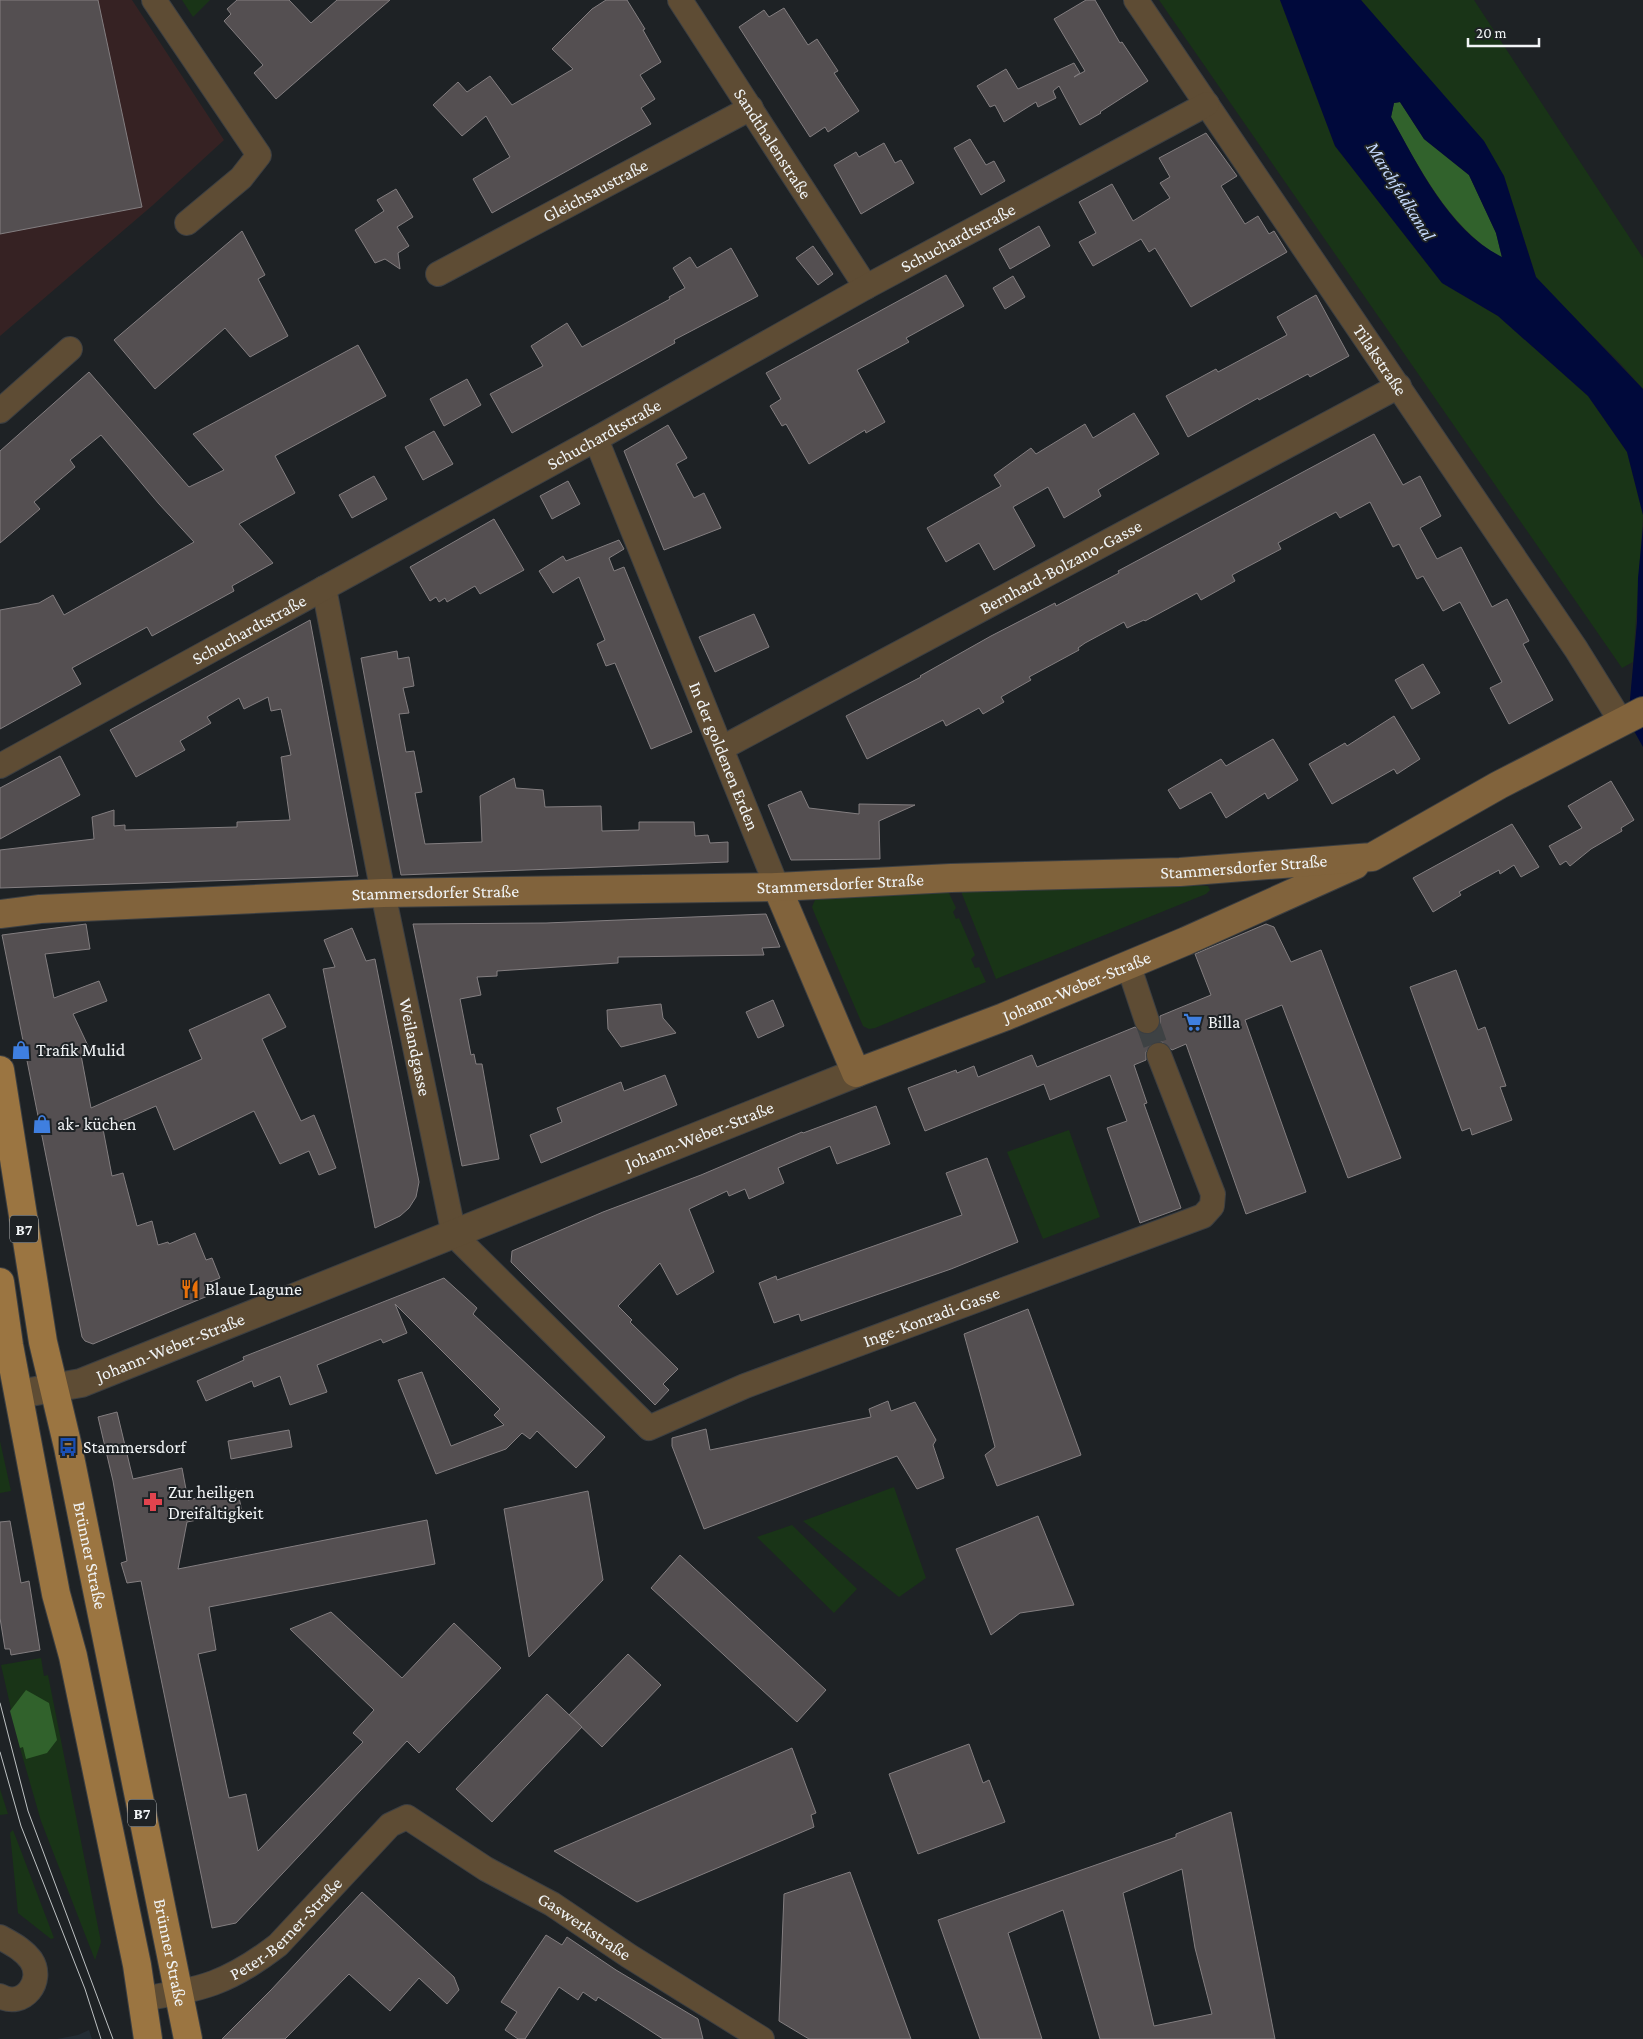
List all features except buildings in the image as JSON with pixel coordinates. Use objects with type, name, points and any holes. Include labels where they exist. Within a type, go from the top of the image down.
[{"type":"main road","name":"Stammersdorfer Straße","points":[[0,914],[40,909],[383,893],[777,887],[951,878],[1180,872],[1372,857],[1499,785],[1631,718]]},
{"type":"main road","name":"Johann-Weber-Straße","points":[[856,1073],[1004,1018],[1372,857]]},
{"type":"main road","name":"In der goldenen Erden","points":[[777,887],[856,1073]]},
{"type":"main road","name":"Brünner Straße","points":[[0,1070],[43,1342],[54,1387],[188,2039]]},
{"type":"main road","name":"Brünner Straße","points":[[0,1282],[56,1594],[73,1656],[137,1965],[148,2039]]},
{"type":"street","points":[[154,0],[259,155],[242,178],[187,223]]},
{"type":"street","name":"Sandthalenstraße","points":[[680,0],[866,287]]},
{"type":"street","name":"Tilakstraße","points":[[1136,0],[1576,649],[1631,718]]},
{"type":"street","name":"Schuchardtstraße","points":[[0,766],[596,439],[866,287],[1207,104]]},
{"type":"street","name":"Gleichsaustraße","points":[[438,274],[751,108]]},
{"type":"street","points":[[0,411],[70,349]]},
{"type":"street","name":"Bernhard-Bolzano-Gasse","points":[[722,748],[1399,386]]},
{"type":"street","name":"In der goldenen Erden","points":[[596,439],[777,887]]},
{"type":"street","name":"Weilandgasse","points":[[324,588],[383,893],[454,1235]]},
{"type":"street","points":[[1128,964],[1148,1021]]},
{"type":"street","name":"Inge-Konradi-Gasse","points":[[454,1235],[649,1428],[746,1386],[1203,1216],[1212,1206],[1213,1194],[1159,1055]]},
{"type":"street","name":"Johann-Weber-Straße","points":[[19,1394],[81,1383],[856,1073]]},
{"type":"street","name":"Peter-Berner-Straße","points":[[141,1999],[207,1987],[239,1973],[260,1960],[278,1945],[390,1825],[407,1817]]},
{"type":"street","name":"Gaswerkstraße","points":[[407,1817],[486,1869],[552,1904],[629,1956],[762,2039]]},
{"type":"street","points":[[0,1937],[20,1949],[26,1955],[32,1962],[36,1978],[33,1988],[25,1996],[16,2000],[5,1999],[0,1996]]},
{"type":"shaded area","points":[[0,0],[132,0],[224,140],[153,205],[0,336]]},
{"type":"shaded area","points":[[89,2030],[92,2039],[57,2039],[78,2035]]},
{"type":"green space","points":[[182,0],[210,0],[193,17]]},
{"type":"green space","points":[[1159,0],[1280,0],[1335,146],[1442,283],[1498,316],[1588,396],[1627,452],[1643,515],[1633,662],[1622,668]]},
{"type":"green space","points":[[1361,0],[1474,0],[1643,258],[1643,389],[1619,362],[1548,292],[1536,277],[1504,176]]},
{"type":"green space","points":[[1400,102],[1424,139],[1469,175],[1496,233],[1502,258],[1466,231],[1451,214],[1425,177],[1391,117],[1394,103]]},
{"type":"green space","points":[[1208,886],[1210,890],[1206,894],[996,979],[962,894],[962,892]]},
{"type":"green space","points":[[948,891],[956,908],[953,912],[956,919],[959,918],[975,955],[971,959],[975,968],[979,967],[986,982],[875,1028],[869,1029],[863,1026],[812,907],[815,900],[820,897]]},
{"type":"green space","points":[[1069,1130],[1100,1217],[1043,1239],[1007,1152]]},
{"type":"green space","points":[[0,1441],[11,1491],[0,1493]]},
{"type":"green space","points":[[894,1487],[926,1578],[899,1597],[803,1521]]},
{"type":"green space","points":[[792,1525],[857,1589],[834,1613],[757,1537]]},
{"type":"green space","points":[[41,1658],[44,1676],[48,1675],[101,1942],[95,1960],[41,1821],[20,1748],[1,1665]]},
{"type":"green space","points":[[26,1690],[49,1703],[57,1740],[47,1753],[26,1759],[23,1747],[20,1748],[10,1711]]},
{"type":"green space","points":[[0,1789],[8,1814],[0,1815]]},
{"type":"green space","points":[[13,1830],[54,1938],[51,1939],[18,1913],[10,1833]]},
{"type":"water","name":"Marchfeldkanal","points":[[1280,0],[1361,0],[1484,141],[1504,176],[1536,277],[1643,389],[1643,515],[1627,452],[1588,396],[1498,316],[1442,283],[1335,146]],"holes":[[[1400,102],[1424,139],[1469,175],[1496,233],[1502,257],[1483,246],[1466,231],[1437,196],[1391,117],[1394,103]]]},
{"type":"water","points":[[1643,527],[1643,747],[1634,731],[1629,710]]},
{"type":"tunnel","points":[[1147,1021],[1159,1055]]},
{"type":"tram line","points":[[0,1703],[28,1811],[113,2039]]},
{"type":"tram line","points":[[0,1752],[21,1826],[85,1989],[101,2039]]},
{"type":"place","name":"Billa","points":[[1193,1022]]},
{"type":"place","name":"Trafik Mulid","points":[[21,1050]]},
{"type":"place","name":"ak- küchen","points":[[42,1124]]},
{"type":"place","name":"Blaue Lagune","points":[[190,1289]]},
{"type":"place","name":"Stammersdorf","points":[[68,1447]]},
{"type":"place","name":"Zur heiligen Dreifaltigkeit","points":[[153,1502]]}]
